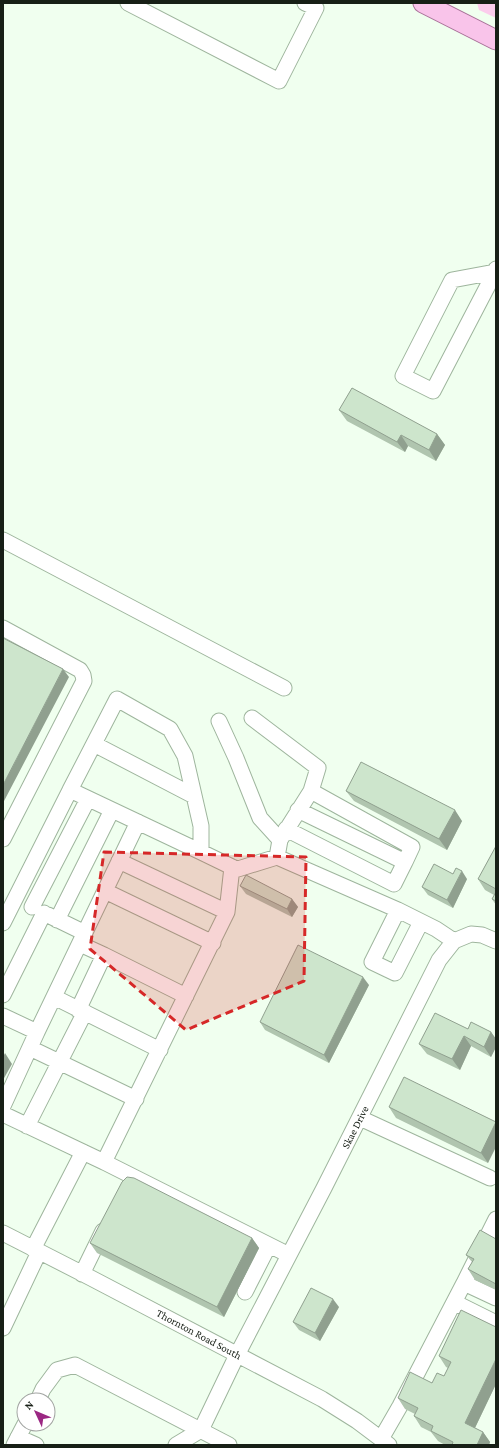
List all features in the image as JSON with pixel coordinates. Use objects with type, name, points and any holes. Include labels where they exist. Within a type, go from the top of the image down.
[{"type":"main road","points":[[423,3],[496,40]]},
{"type":"street","points":[[128,3],[279,82],[316,8],[306,3]]},
{"type":"street","points":[[495,270],[433,391],[404,376],[452,280],[495,270]]},
{"type":"street","points":[[3,540],[284,688]]},
{"type":"street","points":[[3,628],[80,670],[84,681],[3,839]]},
{"type":"street","points":[[3,923],[117,699],[170,729],[185,756],[201,826],[201,852]]},
{"type":"street","points":[[252,718],[318,768],[311,792],[283,835],[277,857]]},
{"type":"street","points":[[219,721],[236,758],[260,818],[283,835],[394,884],[412,847],[311,792]]},
{"type":"street","points":[[94,744],[194,796]]},
{"type":"street","points":[[70,790],[232,868],[238,869],[277,857],[398,910],[436,929],[454,941],[471,934],[482,935],[496,940]]},
{"type":"street","points":[[45,913],[88,799]]},
{"type":"street","points":[[3,995],[45,913],[112,810]]},
{"type":"street","points":[[298,810],[405,862]]},
{"type":"street","points":[[3,1106],[138,822]]},
{"type":"street","points":[[119,861],[228,912]]},
{"type":"street","points":[[104,1162],[228,912],[232,868]]},
{"type":"street","points":[[105,891],[213,943]]},
{"type":"street","points":[[15,899],[45,913],[104,955],[186,996]]},
{"type":"street","points":[[398,910],[372,962],[395,973],[421,922]]},
{"type":"street","name":"Skae Drive","points":[[201,1430],[237,1354],[360,1118],[439,960],[454,941]]},
{"type":"street","points":[[27,1126],[59,1062],[82,1011],[104,955]]},
{"type":"street","points":[[54,997],[160,1050]]},
{"type":"street","points":[[3,1016],[37,1032]]},
{"type":"street","points":[[30,1048],[136,1099]]},
{"type":"street","points":[[3,1114],[104,1162],[128,1181],[289,1255]]},
{"type":"street","points":[[360,1118],[490,1178]]},
{"type":"street","points":[[3,1328],[36,1250],[83,1152]]},
{"type":"street","points":[[385,1442],[398,1411],[496,1219]]},
{"type":"street","points":[[82,1274],[108,1221]]},
{"type":"street","name":"Thornton Road South","points":[[3,1233],[237,1354],[337,1408],[385,1442]]},
{"type":"street","points":[[245,1292],[268,1245]]},
{"type":"street","points":[[464,1283],[496,1298]]},
{"type":"street","points":[[454,1302],[496,1323]]},
{"type":"street","points":[[42,1392],[57,1370],[75,1365],[228,1445]]},
{"type":"street","points":[[176,1445],[201,1430]]},
{"type":"street","points":[[19,1435],[36,1445]]},
{"type":"highlighted area","points":[[104,852],[306,857],[304,981],[186,1030],[90,949]]},
{"type":"shaded area","points":[[477,3],[496,3],[496,18],[479,10]]},
{"type":"building","points":[[352,388],[437,434],[429,450],[401,435],[397,442],[339,410]]},
{"type":"building","points":[[3,638],[63,669],[3,785]]},
{"type":"building","points":[[361,762],[455,810],[439,839],[346,791]]},
{"type":"building","points":[[496,846],[496,889],[478,879]]},
{"type":"building","points":[[434,864],[453,874],[456,868],[462,871],[447,900],[422,887]]},
{"type":"building","points":[[246,875],[292,899],[287,909],[240,886]]},
{"type":"building","points":[[496,892],[496,901],[492,899]]},
{"type":"building","points":[[298,945],[363,977],[324,1055],[260,1022]]},
{"type":"building","points":[[435,1013],[468,1029],[471,1022],[491,1032],[484,1047],[464,1036],[452,1059],[419,1044]]},
{"type":"building","points":[[404,1077],[496,1122],[481,1153],[389,1107]]},
{"type":"building","points":[[127,1177],[134,1178],[252,1238],[217,1307],[90,1243],[122,1182]]},
{"type":"building","points":[[480,1230],[496,1239],[496,1284],[468,1269],[474,1259],[466,1255]]},
{"type":"building","points":[[311,1288],[333,1299],[315,1333],[293,1322]]},
{"type":"building","points":[[461,1310],[496,1327],[496,1359],[465,1423],[483,1432],[477,1445],[452,1445],[453,1442],[431,1431],[433,1426],[414,1416],[418,1408],[398,1398],[410,1372],[432,1383],[437,1373],[444,1376],[451,1362],[439,1356]]}]
